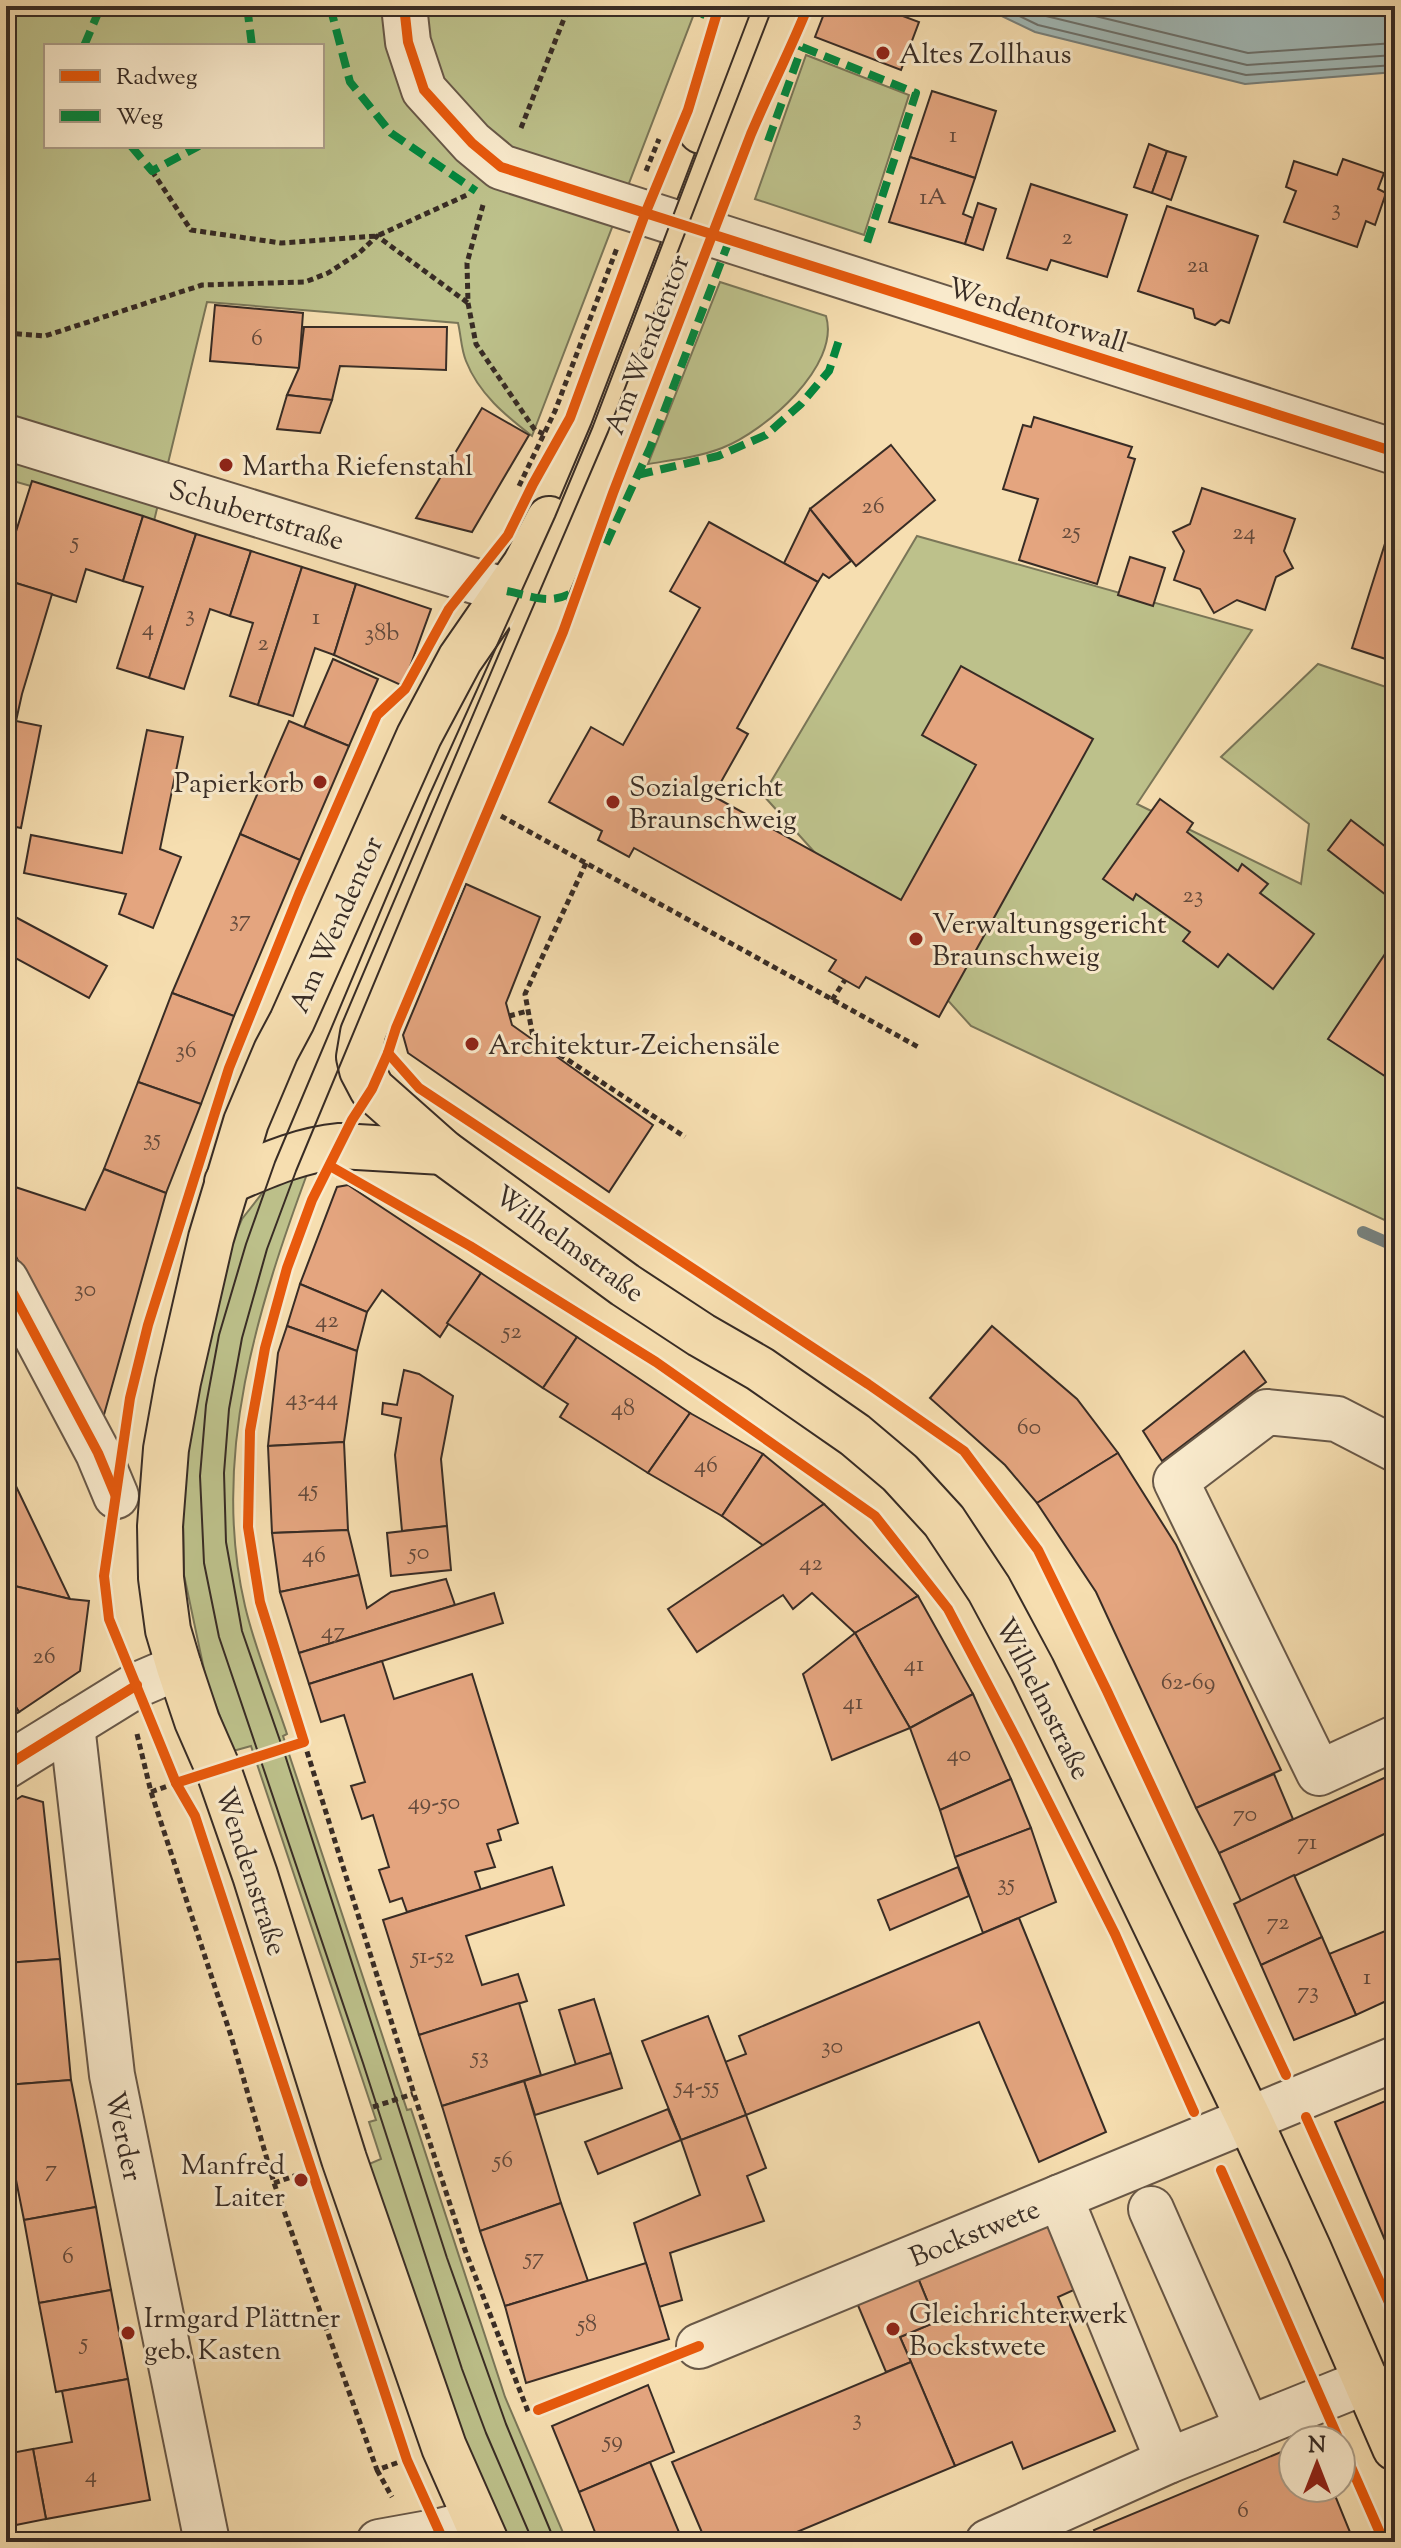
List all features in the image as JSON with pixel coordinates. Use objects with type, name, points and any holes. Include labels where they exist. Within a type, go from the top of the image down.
[{"type":"main road","name":"Am Wendentor","points":[[227,1182],[262,1081],[292,1021],[419,736],[460,659],[525,565],[551,515],[589,425],[663,220],[707,117],[743,6]]},
{"type":"main road","name":"Am Wendentor","points":[[443,1152],[372,1089],[359,1057],[363,1033],[540,616],[547,587],[612,434],[663,220],[735,113],[783,6]]},
{"type":"main road","points":[[227,1182],[289,1156],[340,1146],[443,1152]]},
{"type":"main road","name":"Wilhelmstraße","points":[[443,1152],[625,1285],[760,1369],[855,1435],[900,1473],[944,1521],[989,1589],[1032,1669],[1250,2121],[1395,2448]]},
{"type":"main road","name":"Wendenstraße","points":[[227,1182],[208,1252],[166,1449],[160,1526],[161,1578],[168,1630],[239,1830],[344,2159],[444,2447],[467,2532]]},
{"type":"street","points":[[404,6],[408,42],[424,90],[472,143],[488,179]]},
{"type":"street","name":"Wendentorwall","points":[[488,179],[663,220],[1395,452]]},
{"type":"street","name":"Schubertstraße","points":[[6,437],[507,591]]},
{"type":"street","points":[[507,591],[526,609],[530,639]]},
{"type":"street","points":[[6,1280],[98,1453],[116,1496]]},
{"type":"street","points":[[1395,1449],[1337,1419],[1267,1412],[1176,1481],[1319,1773],[1395,1738]]},
{"type":"street","points":[[6,1766],[137,1685],[179,1667]]},
{"type":"street","name":"Werder","points":[[72,1725],[112,2075],[207,2542]]},
{"type":"street","name":"Bockstwete","points":[[699,2346],[1395,2059]]},
{"type":"street","points":[[1060,2197],[1168,2461]]},
{"type":"street","points":[[1151,2209],[1248,2429]]},
{"type":"street","points":[[988,2542],[1168,2461],[1367,2381]]},
{"type":"street","points":[[379,2542],[467,2532]]},
{"type":"path","points":[[544,434],[535,430],[476,344],[468,303],[467,263],[488,179],[517,137],[569,6]]},
{"type":"path","points":[[516,494],[555,411],[663,220],[662,130]]},
{"type":"path","points":[[152,171],[191,230],[281,243],[377,236],[468,303]]},
{"type":"path","points":[[6,333],[45,336],[202,285],[305,282],[328,273],[359,253],[377,236],[488,179]]},
{"type":"path","points":[[489,809],[920,1048]]},
{"type":"path","points":[[586,863],[525,994],[533,1037],[685,1137]]},
{"type":"path","points":[[832,1000],[845,980]]},
{"type":"path","points":[[509,1016],[528,1011]]},
{"type":"path","points":[[136,1729],[151,1792],[231,2036],[274,2183],[377,2470],[394,2502]]},
{"type":"path","points":[[304,1742],[460,2236],[529,2414]]},
{"type":"path","points":[[151,1792],[176,1783],[182,1794]]},
{"type":"path","points":[[306,2155],[316,2185]]},
{"type":"path","points":[[274,2183],[311,2170]]},
{"type":"path","points":[[402,2445],[407,2460],[467,2532]]},
{"type":"path","points":[[377,2470],[407,2460]]},
{"type":"green space","points":[[6,6],[697,6],[532,436],[503,412],[478,384],[464,356],[458,323],[207,302],[154,521],[6,479]]},
{"type":"green space","points":[[806,55],[909,95],[864,235],[755,199]]},
{"type":"green space","points":[[720,282],[826,316],[828,335],[822,355],[811,376],[795,395],[758,428],[739,440],[704,454],[648,464]]},
{"type":"green space","points":[[917,536],[1252,630],[1137,804],[1301,884],[1309,824],[1221,757],[1318,664],[1395,690],[1395,1225],[971,1026],[763,795]]},
{"type":"green space","points":[[310,1166],[257,1327],[236,1438],[233,1494],[236,1550],[245,1606],[287,1734],[283,1736],[407,2110],[411,2109],[505,2397],[567,2542],[508,2542],[443,2393],[369,2164],[381,2159],[369,2122],[376,2120],[251,1746],[233,1751],[206,1679],[184,1575],[186,1465],[200,1362],[227,1254],[242,1219],[267,1187]]},
{"type":"water","points":[[981,6],[1395,6],[1395,72],[1245,84],[1035,32]]},
{"type":"building","name":"Altes Zollhaus","points":[[827,6],[876,6],[919,22],[901,70],[815,37]]},
{"type":"building","points":[[932,91],[996,111],[975,178],[910,157]]},
{"type":"building","points":[[1149,144],[1167,151],[1152,193],[1134,187]]},
{"type":"building","points":[[1167,151],[1186,157],[1171,200],[1152,193]]},
{"type":"building","points":[[910,157],[975,178],[963,214],[973,218],[965,244],[889,222]]},
{"type":"building","points":[[1343,159],[1384,173],[1378,189],[1386,193],[1375,225],[1366,221],[1357,247],[1284,222],[1296,191],[1286,187],[1294,161],[1337,175]]},
{"type":"building","points":[[1031,184],[1127,215],[1107,277],[1051,260],[1047,270],[1007,258]]},
{"type":"building","points":[[978,203],[996,209],[983,250],[965,244]]},
{"type":"building","points":[[1167,206],[1258,236],[1229,323],[1221,320],[1215,325],[1195,318],[1193,309],[1138,291]]},
{"type":"building","points":[[215,305],[303,313],[299,368],[210,361]]},
{"type":"building","points":[[304,327],[447,327],[446,370],[340,366],[332,400],[287,395],[299,368]]},
{"type":"building","points":[[287,395],[332,400],[320,433],[277,429]]},
{"type":"building","points":[[482,408],[529,435],[472,532],[416,518]]},
{"type":"building","points":[[1034,417],[1132,447],[1128,457],[1135,459],[1097,584],[1019,560],[1038,499],[1003,489],[1023,425],[1031,427]]},
{"type":"building","points":[[891,445],[935,500],[856,566],[810,509]]},
{"type":"building","points":[[32,481],[143,516],[123,581],[86,569],[76,602],[6,580],[6,563]]},
{"type":"building","points":[[1202,488],[1295,519],[1284,551],[1293,568],[1276,577],[1265,610],[1237,600],[1214,613],[1200,589],[1174,580],[1184,551],[1173,532],[1190,524]]},
{"type":"building","points":[[810,509],[851,561],[829,578],[823,574],[818,582],[784,563]]},
{"type":"building","points":[[143,516],[196,534],[149,678],[117,668],[143,587],[123,581]]},
{"type":"building","points":[[709,522],[818,582],[737,728],[748,734],[713,796],[901,900],[976,765],[922,735],[961,666],[1093,739],[939,1017],[866,977],[859,988],[829,971],[836,960],[634,848],[629,857],[598,840],[602,831],[549,802],[591,727],[623,745],[700,608],[670,591]]},
{"type":"building","points":[[196,534],[251,551],[230,616],[210,609],[184,689],[149,678]]},
{"type":"building","points":[[1388,534],[1395,537],[1395,662],[1352,648]]},
{"type":"building","points":[[251,551],[302,567],[258,705],[230,696],[253,623],[230,616]]},
{"type":"building","points":[[1130,557],[1165,568],[1153,606],[1118,595]]},
{"type":"building","points":[[302,567],[356,584],[334,655],[315,648],[293,716],[258,705]]},
{"type":"building","points":[[6,580],[52,594],[16,721],[41,726],[21,828],[6,825]]},
{"type":"building","points":[[356,584],[431,609],[403,686],[334,655]]},
{"type":"building","points":[[333,659],[378,679],[349,746],[304,727]]},
{"type":"building","points":[[289,721],[349,746],[300,860],[240,834]]},
{"type":"building","points":[[147,730],[183,737],[160,849],[181,857],[153,928],[119,914],[126,894],[24,873],[31,835],[122,853]]},
{"type":"building","points":[[1160,799],[1193,823],[1187,832],[1238,871],[1242,864],[1268,884],[1260,893],[1314,934],[1273,989],[1228,954],[1218,967],[1183,941],[1190,932],[1136,894],[1133,900],[1103,879]]},
{"type":"building","points":[[1351,820],[1395,854],[1395,902],[1328,850]]},
{"type":"building","points":[[240,834],[300,860],[234,1016],[172,993]]},
{"type":"building","name":"Architektur-Zeichensäle","points":[[466,884],[540,917],[506,1003],[512,1025],[653,1125],[609,1192],[408,1053],[403,1035]]},
{"type":"building","points":[[6,912],[107,966],[89,998],[6,953]]},
{"type":"building","points":[[1395,939],[1395,1082],[1394,1082],[1328,1039]]},
{"type":"building","points":[[172,993],[234,1016],[201,1104],[138,1082]]},
{"type":"building","points":[[138,1082],[201,1104],[166,1193],[104,1169]]},
{"type":"building","points":[[104,1169],[166,1193],[100,1429],[6,1236],[6,1184],[85,1210]]},
{"type":"building","points":[[348,1185],[481,1273],[440,1337],[382,1290],[367,1312],[300,1284],[337,1187]]},
{"type":"building","points":[[481,1273],[577,1337],[543,1388],[447,1323]]},
{"type":"building","points":[[300,1284],[367,1312],[357,1351],[287,1326]]},
{"type":"building","points":[[287,1326],[357,1351],[344,1442],[268,1446],[278,1353]]},
{"type":"building","points":[[992,1326],[1077,1399],[1118,1453],[1037,1503],[1005,1465],[930,1398]]},
{"type":"building","points":[[577,1337],[690,1413],[648,1473],[560,1417],[568,1404],[543,1388]]},
{"type":"building","points":[[1244,1351],[1266,1382],[1162,1461],[1143,1431]]},
{"type":"building","points":[[404,1370],[419,1374],[453,1396],[441,1459],[447,1526],[402,1531],[395,1455],[401,1418],[382,1414],[383,1403],[397,1405]]},
{"type":"building","points":[[690,1413],[763,1454],[722,1516],[648,1473]]},
{"type":"building","points":[[344,1442],[348,1530],[272,1533],[268,1446]]},
{"type":"building","points":[[1118,1453],[1176,1545],[1281,1770],[1196,1808],[1096,1592],[1037,1503]]},
{"type":"building","points":[[763,1454],[824,1504],[764,1546],[722,1516]]},
{"type":"building","points":[[13,1480],[70,1599],[6,1584],[6,1483]]},
{"type":"building","points":[[824,1504],[918,1596],[855,1633],[812,1593],[793,1609],[783,1595],[697,1652],[668,1609]]},
{"type":"building","points":[[447,1526],[451,1570],[391,1576],[387,1533]]},
{"type":"building","points":[[348,1530],[359,1575],[280,1592],[272,1533]]},
{"type":"building","points":[[359,1575],[367,1608],[391,1592],[446,1579],[455,1605],[299,1653],[280,1592]]},
{"type":"building","points":[[6,1584],[89,1601],[80,1671],[19,1712],[6,1691]]},
{"type":"building","points":[[494,1593],[503,1623],[309,1684],[299,1653]]},
{"type":"building","points":[[918,1596],[973,1694],[910,1728],[855,1633]]},
{"type":"building","points":[[855,1633],[910,1728],[832,1760],[803,1674]]},
{"type":"building","points":[[382,1661],[394,1699],[472,1674],[518,1823],[498,1830],[501,1840],[487,1844],[495,1867],[475,1872],[481,1890],[407,1912],[402,1898],[390,1902],[379,1870],[389,1867],[373,1815],[362,1819],[351,1786],[365,1782],[344,1715],[321,1722],[309,1684]]},
{"type":"building","points":[[6,1691],[19,1712],[6,1719]]},
{"type":"building","points":[[973,1694],[1011,1779],[940,1810],[910,1728]]},
{"type":"building","points":[[1395,1773],[1395,1829],[1241,1901],[1219,1853]]},
{"type":"building","points":[[1274,1774],[1293,1819],[1219,1853],[1196,1808]]},
{"type":"building","points":[[1011,1779],[1031,1828],[955,1857],[940,1810]]},
{"type":"building","points":[[22,1796],[43,1802],[60,1959],[6,1963],[6,1806]]},
{"type":"building","points":[[1031,1828],[1056,1902],[983,1933],[955,1857]]},
{"type":"building","points":[[552,1867],[564,1905],[466,1936],[482,1985],[518,1974],[527,2001],[419,2035],[383,1920]]},
{"type":"building","points":[[958,1867],[969,1896],[890,1930],[878,1900]]},
{"type":"building","points":[[1294,1875],[1322,1937],[1261,1965],[1234,1904]]},
{"type":"building","points":[[1019,1918],[1106,2132],[1039,2162],[979,2022],[746,2115],[725,2062],[746,2054],[739,2036]]},
{"type":"building","points":[[1395,1927],[1395,1997],[1356,2015],[1329,1954]]},
{"type":"building","points":[[1322,1937],[1356,2015],[1294,2040],[1261,1965]]},
{"type":"building","points":[[60,1959],[71,2080],[6,2085],[6,1963]]},
{"type":"building","points":[[594,1999],[611,2053],[576,2065],[559,2010]]},
{"type":"building","points":[[519,2003],[541,2075],[442,2106],[419,2035]]},
{"type":"building","points":[[708,2016],[746,2115],[681,2140],[642,2041]]},
{"type":"building","points":[[611,2053],[622,2088],[535,2115],[524,2081]]},
{"type":"building","points":[[71,2080],[96,2207],[24,2220],[6,2130],[6,2085]]},
{"type":"building","points":[[524,2081],[561,2203],[480,2231],[442,2106]]},
{"type":"building","points":[[1395,2097],[1395,2264],[1335,2122]]},
{"type":"building","points":[[668,2109],[681,2140],[598,2174],[585,2142]]},
{"type":"building","points":[[746,2115],[766,2168],[747,2176],[764,2221],[670,2253],[682,2300],[659,2307],[634,2223],[700,2195],[681,2140]]},
{"type":"building","points":[[561,2203],[588,2281],[505,2306],[480,2231]]},
{"type":"building","points":[[96,2207],[111,2290],[39,2303],[24,2220]]},
{"type":"building","points":[[1048,2224],[1076,2289],[1058,2297],[1115,2431],[1023,2469],[1012,2442],[955,2466],[900,2337],[936,2322],[918,2278]]},
{"type":"building","points":[[646,2263],[669,2339],[526,2383],[505,2306]]},
{"type":"building","name":"Gleichrichterwerk Bockstwete","points":[[918,2278],[936,2322],[900,2337],[911,2362],[886,2372],[857,2303]]},
{"type":"building","points":[[111,2290],[128,2379],[56,2392],[39,2303]]},
{"type":"building","points":[[911,2362],[955,2466],[773,2542],[706,2542],[672,2462]]},
{"type":"building","points":[[128,2379],[150,2500],[46,2519],[33,2449],[72,2442],[62,2391]]},
{"type":"building","points":[[648,2385],[674,2452],[579,2492],[552,2426]]},
{"type":"building","points":[[33,2449],[46,2519],[6,2527],[6,2454]]},
{"type":"building","points":[[1277,2454],[1277,2504],[1339,2504],[1354,2542],[1099,2542],[1094,2530]]},
{"type":"building","points":[[650,2462],[683,2542],[599,2542],[579,2492]]},
{"type":"waterway","points":[[1363,1232],[1395,1246]]},
{"type":"tram line","points":[[533,2542],[462,2369],[363,2063],[219,1637],[204,1563],[200,1476],[206,1405],[219,1335],[275,1162],[429,796],[593,426],[753,6]]},
{"type":"tram line","points":[[555,2542],[506,2424],[447,2258],[242,1631],[226,1542],[224,1473],[229,1409],[242,1338],[267,1249],[296,1171],[608,432],[773,6]]},
{"type":"marked path","points":[[85,44],[101,6]]},
{"type":"marked path","points":[[247,6],[252,44]]},
{"type":"marked path","points":[[330,6],[350,82],[391,133],[476,191]]},
{"type":"marked path","points":[[679,6],[705,15]]},
{"type":"marked path","points":[[802,47],[916,93],[867,243]]},
{"type":"marked path","points":[[768,141],[802,47]]},
{"type":"marked path","points":[[133,148],[152,171],[195,148]]},
{"type":"marked path","points":[[606,544],[650,448],[729,241]]},
{"type":"marked path","points":[[637,475],[718,456],[766,435],[801,404],[829,371],[840,337]]},
{"type":"marked path","points":[[507,591],[552,599],[579,588]]},
{"type":"cycle path","points":[[404,6],[408,42],[424,90],[472,143],[501,167],[1395,452]]},
{"type":"cycle path","points":[[444,2542],[407,2460],[195,1816],[176,1783],[109,1619],[104,1576],[130,1398],[148,1325],[229,1068],[299,894],[377,715],[405,689],[449,609],[508,535],[570,418],[645,214],[688,110],[719,6]]},
{"type":"cycle path","points":[[176,1783],[304,1742],[260,1602],[248,1527],[250,1431],[265,1348],[287,1268],[312,1200],[388,1053],[563,632],[751,134],[808,6]]},
{"type":"cycle path","points":[[388,1053],[419,1088],[868,1384],[964,1451],[1038,1550],[1286,2075]]},
{"type":"cycle path","points":[[330,1166],[470,1246],[656,1362],[875,1516],[948,1609],[1115,1934],[1194,2112]]},
{"type":"cycle path","points":[[6,1280],[98,1453],[115,1494]]},
{"type":"cycle path","points":[[6,1766],[137,1685]]},
{"type":"cycle path","points":[[1306,2117],[1395,2316]]},
{"type":"cycle path","points":[[1221,2170],[1332,2424]]},
{"type":"cycle path","points":[[538,2410],[699,2346]]},
{"type":"cycle path","points":[[1357,2480],[1384,2542]]},
{"type":"place","name":"Altes Zollhaus","points":[[883,53]]},
{"type":"place","name":"Martha Riefenstahl","points":[[226,465]]},
{"type":"place","name":"Papierkorb","points":[[320,782]]},
{"type":"place","name":"Sozialgericht Braunschweig","points":[[613,802]]},
{"type":"place","name":"Verwaltungsgericht Braunschweig","points":[[916,939]]},
{"type":"place","name":"Architektur-Zeichensäle","points":[[472,1044]]},
{"type":"place","name":"Manfred Laiter","points":[[301,2180]]},
{"type":"place","name":"Gleichrichterwerk Bockstwete","points":[[893,2329]]},
{"type":"place","name":"Irmgard Plättner geb. Kasten","points":[[128,2333]]}]
